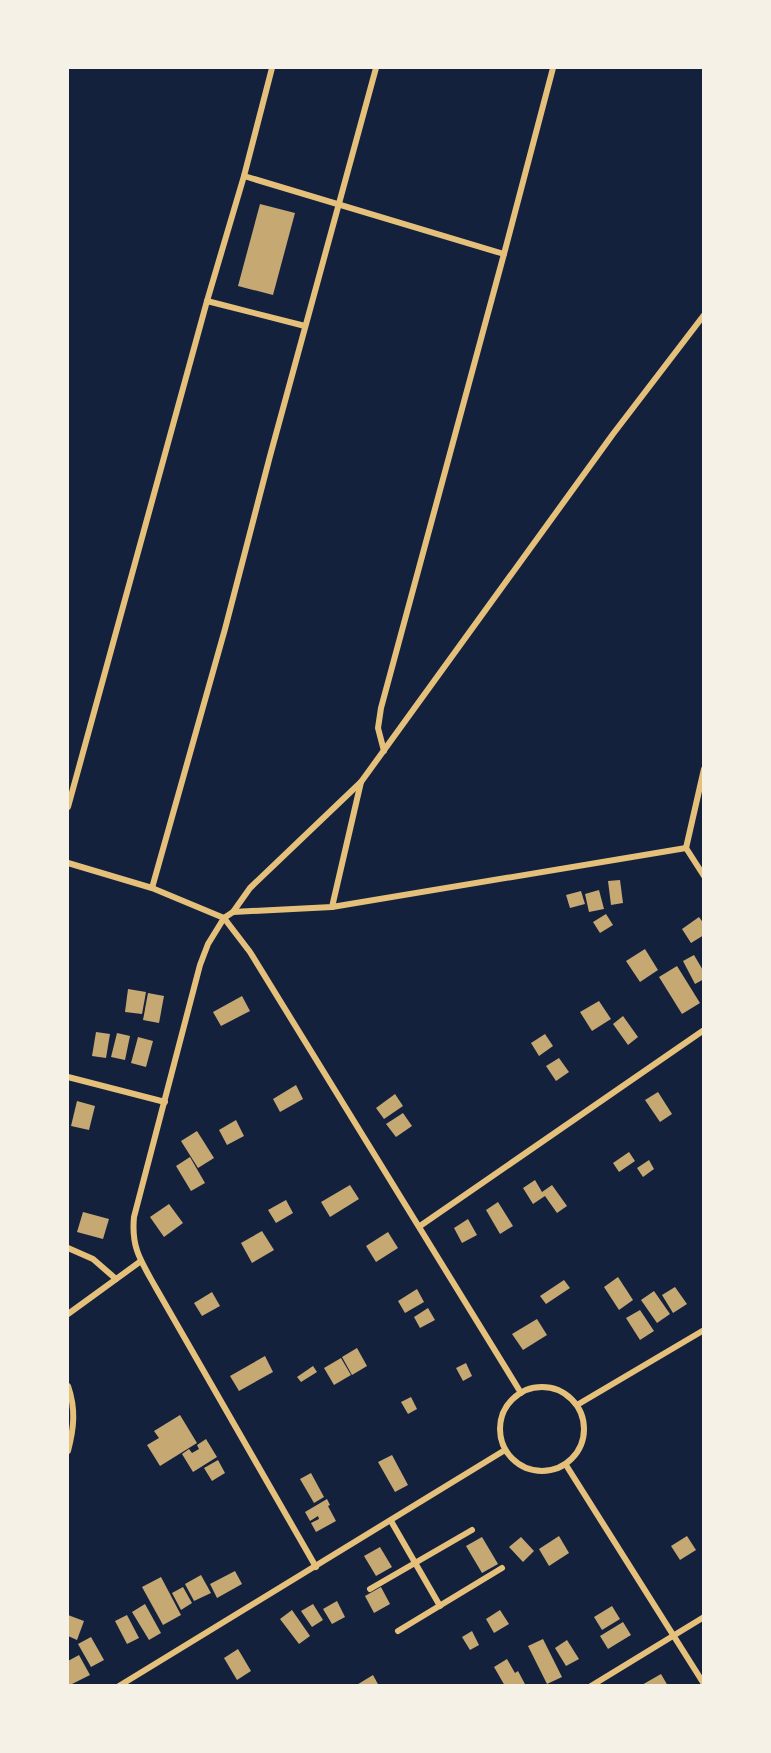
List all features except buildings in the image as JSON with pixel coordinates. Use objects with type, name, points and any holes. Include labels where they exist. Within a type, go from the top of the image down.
[{"type":"street","points":[[68,807],[272,68]]},
{"type":"street","points":[[152,888],[225,629],[375,68]]},
{"type":"street","points":[[384,751],[378,728],[381,708],[553,68]]},
{"type":"street","points":[[244,176],[504,254]]},
{"type":"street","points":[[207,301],[305,326]]},
{"type":"street","points":[[316,1567],[141,1261],[135,1246],[134,1217],[200,965],[208,944],[224,918],[233,912],[250,888],[361,782],[606,444],[704,315]]},
{"type":"street","points":[[704,769],[686,848],[704,876]]},
{"type":"street","points":[[332,907],[361,782]]},
{"type":"street","points":[[233,912],[332,907],[686,848]]},
{"type":"street","points":[[68,863],[152,888],[224,918],[250,952],[521,1393]]},
{"type":"street","points":[[420,1226],[704,1030]]},
{"type":"street","points":[[68,1077],[165,1102]]},
{"type":"street","points":[[68,1248],[93,1259],[116,1279]]},
{"type":"street","points":[[68,1314],[141,1261]]},
{"type":"street","points":[[577,1405],[704,1330]]},
{"type":"street","points":[[68,1386],[74,1414],[68,1451]]},
{"type":"street","points":[[545,1387],[558,1390],[577,1405],[583,1417],[584,1437],[576,1455],[566,1465],[554,1471],[526,1469],[514,1461],[505,1450],[500,1438],[501,1418],[511,1401],[521,1393],[533,1388],[545,1387]]},
{"type":"street","points":[[119,1686],[505,1450]]},
{"type":"street","points":[[566,1465],[704,1684]]},
{"type":"street","points":[[391,1521],[440,1606]]},
{"type":"street","points":[[370,1589],[472,1530]]},
{"type":"street","points":[[398,1631],[502,1568]]},
{"type":"street","points":[[591,1686],[704,1617]]}]
